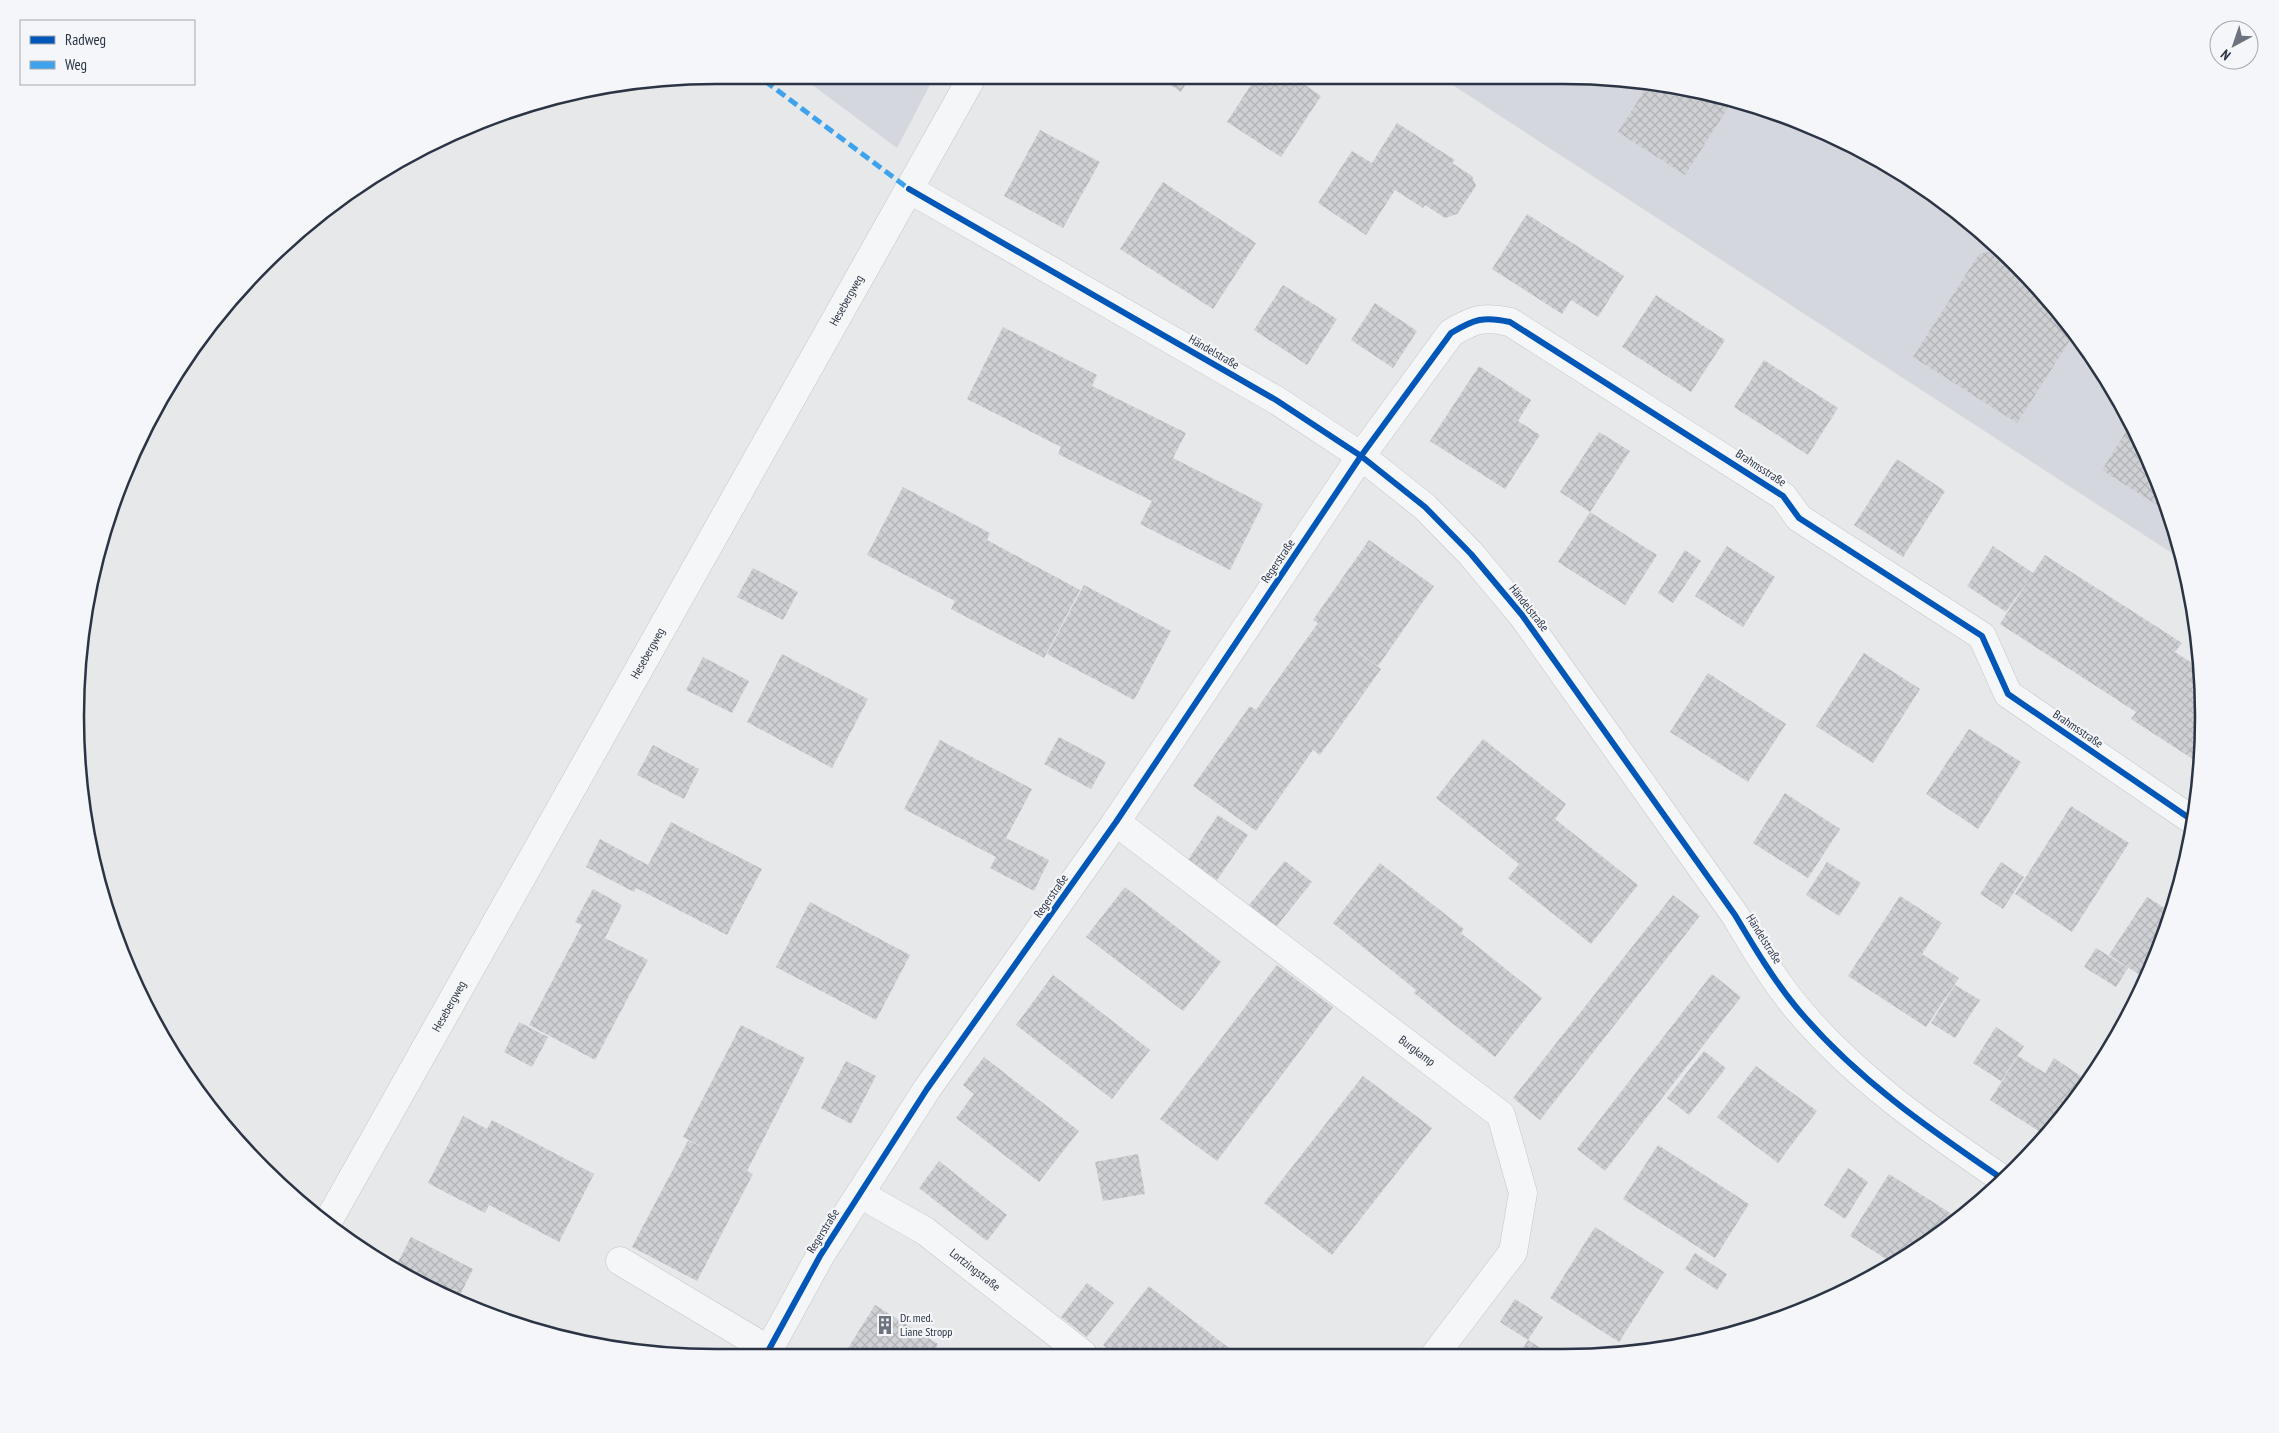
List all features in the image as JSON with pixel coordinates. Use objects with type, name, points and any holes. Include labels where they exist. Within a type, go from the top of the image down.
[{"type":"street","name":"Hesebergweg","points":[[330,1217],[968,84]]},
{"type":"street","name":"Händelstraße","points":[[909,190],[1276,400],[1361,456],[1425,507],[1470,554],[1522,615],[1736,915],[1764,964],[1797,1008],[1852,1065],[1923,1125],[1998,1176]]},
{"type":"street","name":"Brahmsstraße","points":[[1361,456],[1451,333],[1472,321],[1491,318],[1510,322],[1783,496],[1800,518],[1982,636],[2008,694],[2187,817]]},
{"type":"street","name":"Regerstraße","points":[[769,1349],[820,1256],[927,1089],[1116,822],[1361,456]]},
{"type":"street","name":"Burgkamp","points":[[1116,822],[1501,1115],[1523,1193],[1513,1252],[1439,1349]]},
{"type":"street","name":"Lortzingstraße","points":[[860,1194],[925,1231],[1077,1349]]},
{"type":"street","points":[[620,1261],[765,1349]]},
{"type":"shaded area","points":[[811,84],[930,84],[897,148]]},
{"type":"shaded area","points":[[1451,84],[1604,85],[1645,89],[1726,105],[1766,117],[1805,132],[1842,149],[1914,190],[1980,241],[2010,269],[2038,299],[2089,365],[2130,437],[2147,474],[2162,513],[2174,555]]},
{"type":"building","points":[[1169,84],[1186,84],[1181,92]]},
{"type":"building","points":[[1251,84],[1304,84],[1321,96],[1281,157],[1227,122]]},
{"type":"building","points":[[1645,89],[1729,106],[1685,175],[1618,132]]},
{"type":"building","points":[[1397,123],[1455,160],[1452,163],[1472,176],[1476,186],[1457,214],[1445,218],[1425,205],[1423,208],[1395,190],[1366,235],[1318,203],[1352,151],[1372,163]]},
{"type":"building","points":[[1040,130],[1100,162],[1063,228],[1004,196]]},
{"type":"building","points":[[1163,182],[1256,243],[1213,309],[1120,249]]},
{"type":"building","points":[[1527,214],[1624,276],[1598,317],[1571,300],[1562,314],[1492,269]]},
{"type":"building","points":[[1991,252],[2010,269],[2038,299],[2070,340],[2017,423],[1913,357],[1979,254]]},
{"type":"building","points":[[1283,285],[1337,319],[1307,365],[1254,330]]},
{"type":"building","points":[[1656,295],[1725,340],[1691,392],[1622,347]]},
{"type":"building","points":[[1375,303],[1417,331],[1393,368],[1351,340]]},
{"type":"building","points":[[1003,327],[1097,375],[1092,386],[1186,433],[1173,458],[1263,504],[1230,570],[1140,524],[1152,501],[1058,454],[1061,447],[967,399]]},
{"type":"building","points":[[1764,360],[1838,408],[1808,455],[1734,407]]},
{"type":"building","points":[[1479,366],[1531,400],[1518,421],[1540,435],[1505,489],[1430,441]]},
{"type":"building","points":[[2127,431],[2160,507],[2102,470]]},
{"type":"building","points":[[1599,432],[1630,451],[1590,512],[1560,492]]},
{"type":"building","points":[[1897,459],[1945,491],[1903,557],[1854,525]]},
{"type":"building","points":[[903,487],[990,533],[987,540],[1080,590],[1044,658],[951,609],[955,601],[867,555]]},
{"type":"building","points":[[1590,512],[1657,555],[1625,605],[1558,562]]},
{"type":"building","points":[[1369,540],[1434,586],[1378,666],[1340,639],[1381,669],[1320,755],[1313,750],[1256,831],[1193,786],[1250,706],[1256,710],[1318,623],[1313,620]]},
{"type":"building","points":[[1727,546],[1775,577],[1743,627],[1695,596]]},
{"type":"building","points":[[1993,546],[2033,573],[2045,555],[2182,643],[2175,652],[2193,663],[2195,716],[2194,760],[2131,719],[2136,712],[2000,624],[2031,576],[2006,612],[1967,586]]},
{"type":"building","points":[[1685,550],[1701,561],[1673,603],[1658,593]]},
{"type":"building","points":[[753,568],[798,592],[783,620],[737,597]]},
{"type":"building","points":[[1084,585],[1171,631],[1134,700],[1047,654]]},
{"type":"building","points":[[1864,653],[1920,689],[1873,763],[1816,726]]},
{"type":"building","points":[[782,654],[868,699],[832,768],[747,722]]},
{"type":"building","points":[[703,657],[749,681],[732,713],[686,690]]},
{"type":"building","points":[[1708,673],[1786,724],[1748,782],[1670,732]]},
{"type":"building","points":[[1969,729],[2021,762],[1978,829],[1926,794]]},
{"type":"building","points":[[1059,737],[1106,762],[1091,789],[1044,764]]},
{"type":"building","points":[[1483,739],[1566,804],[1555,819],[1638,885],[1591,944],[1508,878],[1519,864],[1436,798]]},
{"type":"building","points":[[940,740],[1032,789],[1006,838],[1049,860],[1034,891],[990,868],[996,857],[904,809]]},
{"type":"building","points":[[653,745],[699,769],[684,799],[637,775]]},
{"type":"building","points":[[1785,793],[1840,829],[1808,878],[1753,843]]},
{"type":"building","points":[[2071,806],[2129,843],[2072,932],[2015,894]]},
{"type":"building","points":[[1218,815],[1248,835],[1217,880],[1188,860]]},
{"type":"building","points":[[671,822],[762,869],[727,935],[636,888],[634,892],[586,867],[600,839],[648,865]]},
{"type":"building","points":[[1285,861],[1312,882],[1276,927],[1249,905]]},
{"type":"building","points":[[1827,862],[1861,883],[1839,916],[1806,895]]},
{"type":"building","points":[[2001,862],[2024,877],[2003,909],[1980,894]]},
{"type":"building","points":[[1380,863],[1464,929],[1461,933],[1542,998],[1495,1057],[1414,993],[1416,990],[1333,923]]},
{"type":"building","points":[[1125,887],[1221,962],[1183,1011],[1086,937]]},
{"type":"building","points":[[593,889],[622,905],[605,938],[648,960],[595,1060],[529,1025],[582,925],[575,922]]},
{"type":"building","points":[[1673,895],[1700,916],[1540,1120],[1513,1098]]},
{"type":"building","points":[[1900,896],[1942,923],[1922,954],[1959,978],[1926,1027],[1848,976]]},
{"type":"building","points":[[2147,897],[2165,909],[2140,975],[2109,955]]},
{"type":"building","points":[[810,902],[910,955],[876,1020],[776,967]]},
{"type":"building","points":[[2096,948],[2128,968],[2116,987],[2084,967]]},
{"type":"building","points":[[1277,965],[1333,1007],[1217,1161],[1160,1119]]},
{"type":"building","points":[[1712,974],[1741,997],[1605,1171],[1577,1149]]},
{"type":"building","points":[[1053,975],[1150,1050],[1112,1099],[1016,1025]]},
{"type":"building","points":[[1955,985],[1980,1000],[1955,1038],[1931,1023]]},
{"type":"building","points":[[519,1022],[548,1037],[532,1067],[504,1052]]},
{"type":"building","points":[[741,1025],[805,1058],[747,1171],[753,1174],[697,1281],[632,1247],[688,1141],[700,1146],[683,1137]]},
{"type":"building","points":[[1996,1027],[2024,1046],[2001,1081],[1973,1063]]},
{"type":"building","points":[[1704,1051],[1726,1068],[1689,1115],[1667,1098]]},
{"type":"building","points":[[2018,1056],[2045,1073],[2054,1058],[2082,1077],[2040,1132],[1990,1100]]},
{"type":"building","points":[[984,1057],[1079,1131],[1039,1182],[956,1118],[974,1094],[963,1085]]},
{"type":"building","points":[[846,1061],[876,1076],[851,1124],[821,1108]]},
{"type":"building","points":[[1756,1066],[1817,1111],[1778,1163],[1717,1117]]},
{"type":"building","points":[[1363,1076],[1432,1128],[1332,1255],[1264,1203]]},
{"type":"building","points":[[463,1116],[487,1129],[492,1120],[594,1174],[559,1242],[489,1205],[485,1213],[428,1183]]},
{"type":"building","points":[[1658,1145],[1749,1204],[1715,1258],[1623,1199]]},
{"type":"building","points":[[1138,1154],[1145,1194],[1103,1201],[1095,1162]]},
{"type":"building","points":[[939,1161],[1007,1215],[987,1241],[919,1188]]},
{"type":"building","points":[[1848,1168],[1868,1182],[1845,1219],[1824,1205]]},
{"type":"building","points":[[1889,1174],[1952,1214],[1914,1243],[1887,1259],[1850,1236]]},
{"type":"building","points":[[1595,1227],[1664,1272],[1619,1342],[1550,1298]]},
{"type":"building","points":[[411,1237],[473,1269],[460,1295],[398,1263]]},
{"type":"building","points":[[1695,1253],[1727,1274],[1717,1290],[1685,1269]]},
{"type":"building","points":[[1087,1283],[1114,1303],[1087,1337],[1061,1317]]},
{"type":"building","points":[[1149,1286],[1230,1349],[1108,1349],[1103,1345]]},
{"type":"building","points":[[1515,1299],[1543,1317],[1528,1340],[1500,1322]]},
{"type":"building","name":"Dr. med. Liane Stropp","points":[[875,1305],[938,1344],[935,1349],[848,1349]]},
{"type":"building","points":[[1528,1340],[1542,1349],[1522,1349]]},
{"type":"marked path","points":[[769,84],[909,189]]},
{"type":"cycle path","points":[[909,189],[1276,400],[1361,456],[1425,507],[1471,554],[1522,615],[1735,915],[1772,974],[1796,1007],[1842,1056],[1894,1101],[1998,1176]]},
{"type":"cycle path","points":[[769,1349],[820,1256],[927,1089],[1116,822],[1361,456],[1451,333],[1473,322],[1486,319],[1510,322],[1783,496],[1799,518],[1982,636],[2008,694],[2187,817]]},
{"type":"place","name":"Dr. med. Liane Stropp","points":[[885,1325]]}]
